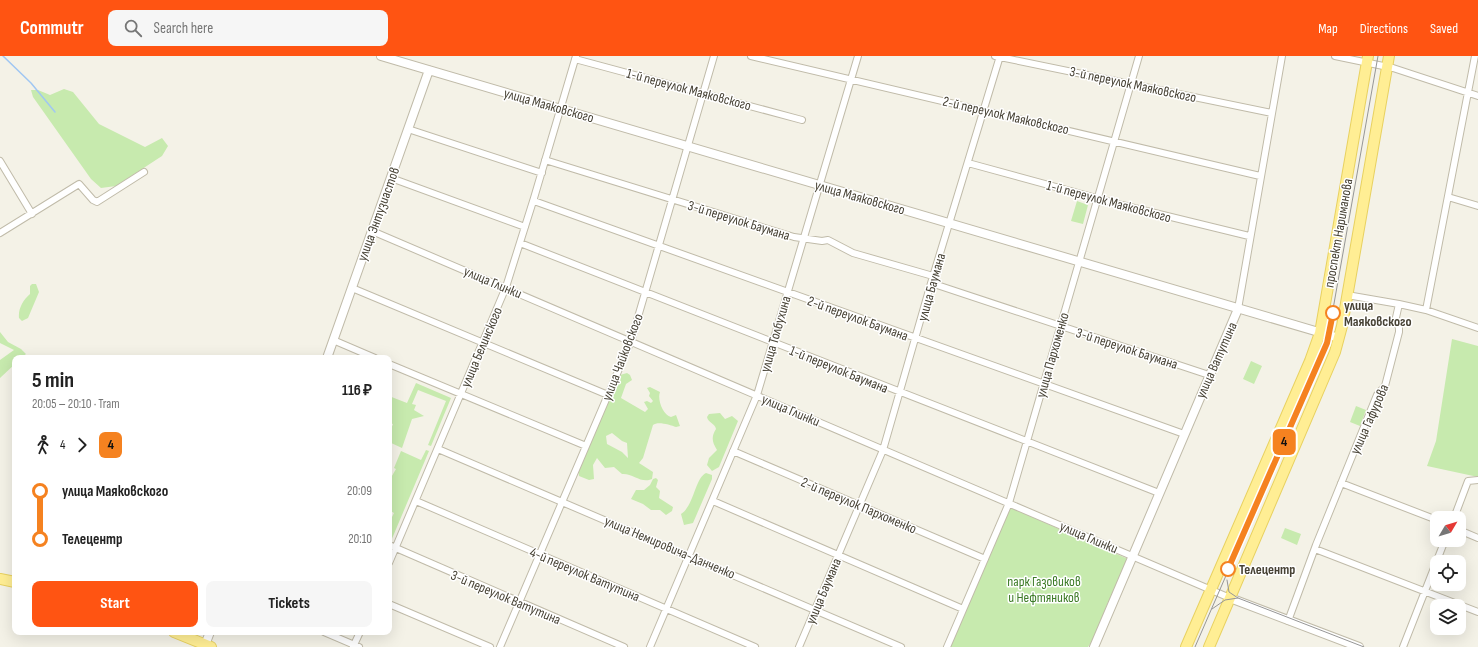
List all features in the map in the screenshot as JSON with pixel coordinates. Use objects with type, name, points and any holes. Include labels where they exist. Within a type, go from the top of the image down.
[{"type":"main road","name":"проспект Нариманова","points":[[1209,647],[1324,379],[1339,338],[1389,56]]},
{"type":"main road","name":"проспект Нариманова","points":[[1186,647],[1310,361],[1320,333],[1367,59]]},
{"type":"main road","points":[[0,579],[12,581]]},
{"type":"main road","points":[[181,635],[208,646]]},
{"type":"street","name":"улица Маяковского","points":[[381,56],[1339,338]]},
{"type":"street","name":"улица Чайковского","points":[[500,647],[631,341],[714,56]]},
{"type":"street","name":"2-й переулок Маяковского","points":[[751,56],[1260,176]]},
{"type":"street","name":"улица Толбухина","points":[[650,647],[757,395],[858,56]]},
{"type":"street","name":"3-й переулок Маяковского","points":[[998,56],[1272,113]]},
{"type":"street","name":"улица Баумана","points":[[799,647],[883,450],[933,276],[984,111],[998,56]]},
{"type":"street","name":"улица Пархоменко","points":[[947,647],[1009,502],[1139,56]]},
{"type":"street","name":"улица Ватутина","points":[[1094,647],[1134,557],[1184,434],[1238,309],[1249,236],[1282,56]]},
{"type":"street","points":[[1335,56],[1367,59],[1387,67],[1478,96]]},
{"type":"street","points":[[1426,310],[1467,92],[1476,56]]},
{"type":"street","name":"1-й переулок Маяковского","points":[[575,57],[703,94],[802,120]]},
{"type":"street","name":"улица Белинского","points":[[392,547],[416,501],[506,287],[534,200],[575,57]]},
{"type":"street","name":"улица Энтузиастов","points":[[328,355],[429,70]]},
{"type":"street","points":[[408,129],[542,173]]},
{"type":"street","name":"3-й переулок Баумана","points":[[545,160],[673,201],[803,239],[828,240],[854,253],[933,276]]},
{"type":"street","points":[[0,161],[32,214]]},
{"type":"street","name":"1-й переулок Маяковского","points":[[968,163],[1249,236]]},
{"type":"street","points":[[0,234],[79,184],[93,200],[97,202],[144,172]]},
{"type":"street","points":[[391,178],[525,227]]},
{"type":"street","points":[[1448,197],[1478,206]]},
{"type":"street","name":"2-й переулок Баумана","points":[[534,200],[916,339],[1184,434]]},
{"type":"street","name":"улица Глинки","points":[[372,231],[506,287],[883,450],[1009,502],[1230,598]]},
{"type":"street","name":"1-й переулок Баумана","points":[[520,243],[646,291],[900,393],[1027,441],[1159,494]]},
{"type":"street","name":"3-й переулок Баумана","points":[[931,283],[1209,375]]},
{"type":"street","points":[[352,288],[608,395]]},
{"type":"street","points":[[1347,295],[1426,310],[1478,328]]},
{"type":"street","name":"улица Гафурова","points":[[1288,621],[1315,549],[1377,395],[1385,386],[1399,332],[1395,322],[1399,304]]},
{"type":"street","points":[[333,340],[368,355]]},
{"type":"street","points":[[392,365],[586,446]]},
{"type":"street","name":"улица Немировича-Данченко","points":[[438,449],[901,647]]},
{"type":"street","name":"2-й переулок Пархоменко","points":[[734,451],[985,558]]},
{"type":"street","points":[[1457,511],[1468,481],[1478,480]]},
{"type":"street","points":[[1341,483],[1430,517]]},
{"type":"street","name":"4-й переулок Ватутина","points":[[416,501],[755,647]]},
{"type":"street","points":[[712,501],[964,609]]},
{"type":"street","points":[[1466,533],[1478,538]]},
{"type":"street","name":"3-й переулок Ватутина","points":[[392,547],[624,647]]},
{"type":"street","points":[[1403,647],[1442,547]]},
{"type":"street","points":[[1315,549],[1478,612]]},
{"type":"street","points":[[1230,598],[1359,647]]},
{"type":"street","points":[[392,605],[490,647]]},
{"type":"street","points":[[208,646],[210,635]]},
{"type":"street","points":[[331,635],[355,646],[359,635]]},
{"type":"green space","points":[[64,89],[73,92],[99,124],[145,147],[162,138],[168,146],[162,156],[116,186],[101,188],[91,179],[33,97],[31,90],[38,90],[50,95]]},
{"type":"green space","points":[[1077,201],[1088,205],[1083,224],[1071,221]]},
{"type":"green space","points":[[32,284],[36,284],[39,292],[28,318],[22,321],[19,318],[19,311],[23,302],[30,294],[30,286]]},
{"type":"green space","points":[[0,332],[8,342],[21,349],[26,354],[12,355],[12,367],[0,378],[0,360],[14,350],[0,343]]},
{"type":"green space","points":[[1452,339],[1478,346],[1478,477],[1427,466],[1436,441]]},
{"type":"green space","points":[[1251,361],[1262,366],[1254,384],[1243,379]]},
{"type":"green space","points":[[627,373],[630,375],[632,380],[626,384],[621,398],[645,412],[648,409],[644,402],[647,401],[651,403],[653,401],[649,396],[650,393],[647,388],[650,387],[660,392],[659,399],[663,410],[668,416],[671,417],[676,415],[680,426],[676,427],[661,423],[653,425],[643,458],[639,463],[653,472],[652,479],[644,480],[622,474],[614,467],[605,468],[597,458],[593,465],[594,479],[589,480],[579,476],[578,468],[620,375]],"holes":[[[612,433],[627,443],[628,458],[622,452],[607,444],[606,436]]]},
{"type":"green space","points":[[416,383],[451,398],[431,446],[428,445],[446,401],[418,390],[412,404],[416,405],[414,410],[424,416],[412,419],[402,448],[392,443],[392,397],[407,403]]},
{"type":"green space","points":[[1356,406],[1366,410],[1360,426],[1350,422]]},
{"type":"green space","points":[[720,413],[725,419],[732,416],[738,421],[719,467],[712,471],[707,465],[709,458],[717,450],[713,440],[713,435],[716,429],[707,417],[709,414]]},
{"type":"green space","points":[[426,450],[429,451],[392,539],[392,517],[394,513],[392,512],[392,476],[396,469],[394,468],[401,451],[421,460]]},
{"type":"green space","points":[[706,473],[712,475],[712,479],[693,523],[684,525],[681,514],[689,505],[699,480]]},
{"type":"green space","points":[[656,478],[658,480],[656,487],[660,491],[659,498],[673,507],[672,511],[666,515],[660,510],[651,510],[643,504],[631,499],[636,490],[644,490],[650,485],[653,479]]},
{"type":"green space","name":"парк Газовиков и Нефтяников","points":[[1009,508],[1128,559],[1112,598],[1108,602],[1094,638],[1088,647],[949,647]]},
{"type":"green space","points":[[1285,528],[1301,534],[1297,545],[1281,538]]},
{"type":"waterway","points":[[3,56],[31,83],[55,112]]},
{"type":"tram line","points":[[1195,647],[1327,343],[1378,56]]},
{"type":"tram line","name":"4","points":[[1228,569],[1327,343],[1333,313]]},
{"type":"tram line","points":[[1227,580],[1229,592],[1238,598],[1364,647]]},
{"type":"tram line","points":[[1212,609],[1225,600],[1238,598]]},
{"type":"place","name":"улица Маяковского","points":[[1333,313]]},
{"type":"place","name":"Телецентр","points":[[1228,569]]}]
